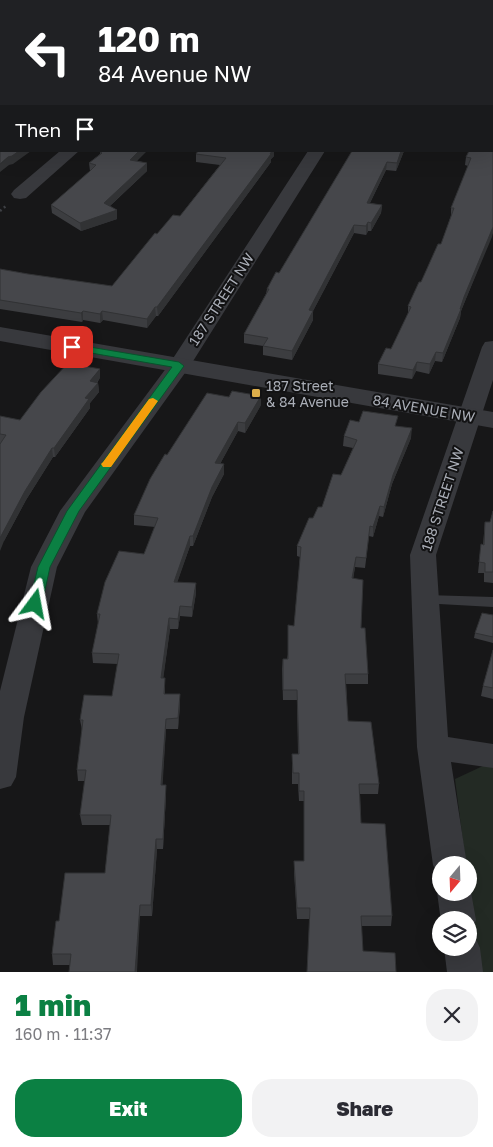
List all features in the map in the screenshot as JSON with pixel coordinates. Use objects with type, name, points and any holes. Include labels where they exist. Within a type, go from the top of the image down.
[{"type":"street","points":[[20,194],[70,152]]},
{"type":"street","name":"187 STREET NW","points":[[0,777],[9,717],[44,567],[73,511],[179,366],[316,152]]},
{"type":"street","name":"84 AVENUE NW","points":[[0,334],[481,418]]},
{"type":"street","name":"188 STREET NW","points":[[449,856],[433,747],[423,555],[481,418],[493,347]]},
{"type":"street","points":[[433,747],[493,756]]},
{"type":"street","points":[[463,956],[465,972]]},
{"type":"lane","points":[[426,600],[493,602]]},
{"type":"shaded area","points":[[485,765],[493,768],[493,972],[480,972],[477,948],[477,911],[472,911],[471,901],[478,901],[478,856],[465,856],[455,779]]},
{"type":"building","points":[[0,152],[18,152],[8,157],[0,164]]},
{"type":"building","points":[[100,152],[138,152],[130,160],[147,163],[104,203],[117,210],[80,223],[51,205],[96,165],[89,163],[102,153]]},
{"type":"building","points":[[197,152],[271,152],[147,319],[102,311],[100,314],[83,311],[81,313],[0,300],[0,269],[112,286],[155,233],[157,234],[173,215],[180,216],[226,158],[196,154]]},
{"type":"building","points":[[351,152],[401,152],[397,163],[387,162],[367,203],[382,205],[371,223],[368,222],[366,226],[354,225],[309,310],[313,311],[292,351],[263,346],[268,338],[244,334],[269,289],[267,289],[276,272],[279,273]]},
{"type":"building","points":[[468,152],[493,152],[493,227],[443,353],[436,352],[430,364],[417,362],[413,370],[378,364],[386,348],[391,349],[411,307],[408,306],[419,282],[421,282],[438,244],[441,244],[454,208],[451,208],[471,158],[466,157]]},
{"type":"building","points":[[68,363],[100,369],[90,381],[98,383],[85,398],[89,399],[54,448],[52,448],[25,491],[0,538],[0,444],[6,435],[0,434],[0,416],[20,420],[41,392]]},
{"type":"building","points":[[232,391],[261,396],[245,423],[238,422],[215,463],[224,464],[212,487],[193,536],[190,536],[174,582],[196,583],[192,607],[180,606],[178,619],[169,618],[161,678],[165,678],[164,694],[180,694],[178,718],[166,719],[161,785],[166,785],[163,839],[156,839],[151,905],[140,905],[135,972],[69,972],[71,954],[52,954],[56,921],[59,921],[65,873],[105,873],[111,815],[80,815],[86,770],[77,770],[83,720],[80,720],[84,695],[112,696],[119,654],[92,653],[100,614],[97,614],[105,582],[119,551],[144,554],[158,518],[134,515],[150,479],[165,454],[167,455],[207,393],[229,397]]},
{"type":"building","points":[[363,411],[398,416],[395,426],[412,428],[393,475],[384,507],[380,506],[373,527],[370,526],[366,558],[356,557],[352,578],[363,580],[361,628],[365,628],[368,674],[345,674],[348,721],[371,722],[379,784],[359,784],[361,823],[385,824],[392,916],[361,916],[363,951],[395,953],[396,972],[307,972],[310,908],[297,908],[294,861],[304,861],[304,791],[299,791],[299,773],[293,773],[292,754],[299,754],[297,690],[283,690],[283,659],[288,659],[288,625],[294,626],[301,547],[297,546],[309,518],[313,518],[318,507],[322,507],[333,474],[341,475],[357,440],[344,436],[350,420],[359,422]]},
{"type":"building","points":[[493,511],[493,572],[485,572],[485,563],[479,562],[481,544],[484,545],[485,522],[490,522]]},
{"type":"building","points":[[482,613],[493,615],[493,637],[475,633]]},
{"type":"building","points":[[493,650],[493,688],[483,686]]},
{"type":"slow traffic","points":[[107,464],[153,401]]},
{"type":"place","name":"187 Street & 84 Avenue","points":[[256,393]]},
{"type":"route","points":[[35,604],[44,567],[73,511],[179,366],[72,347]]}]
